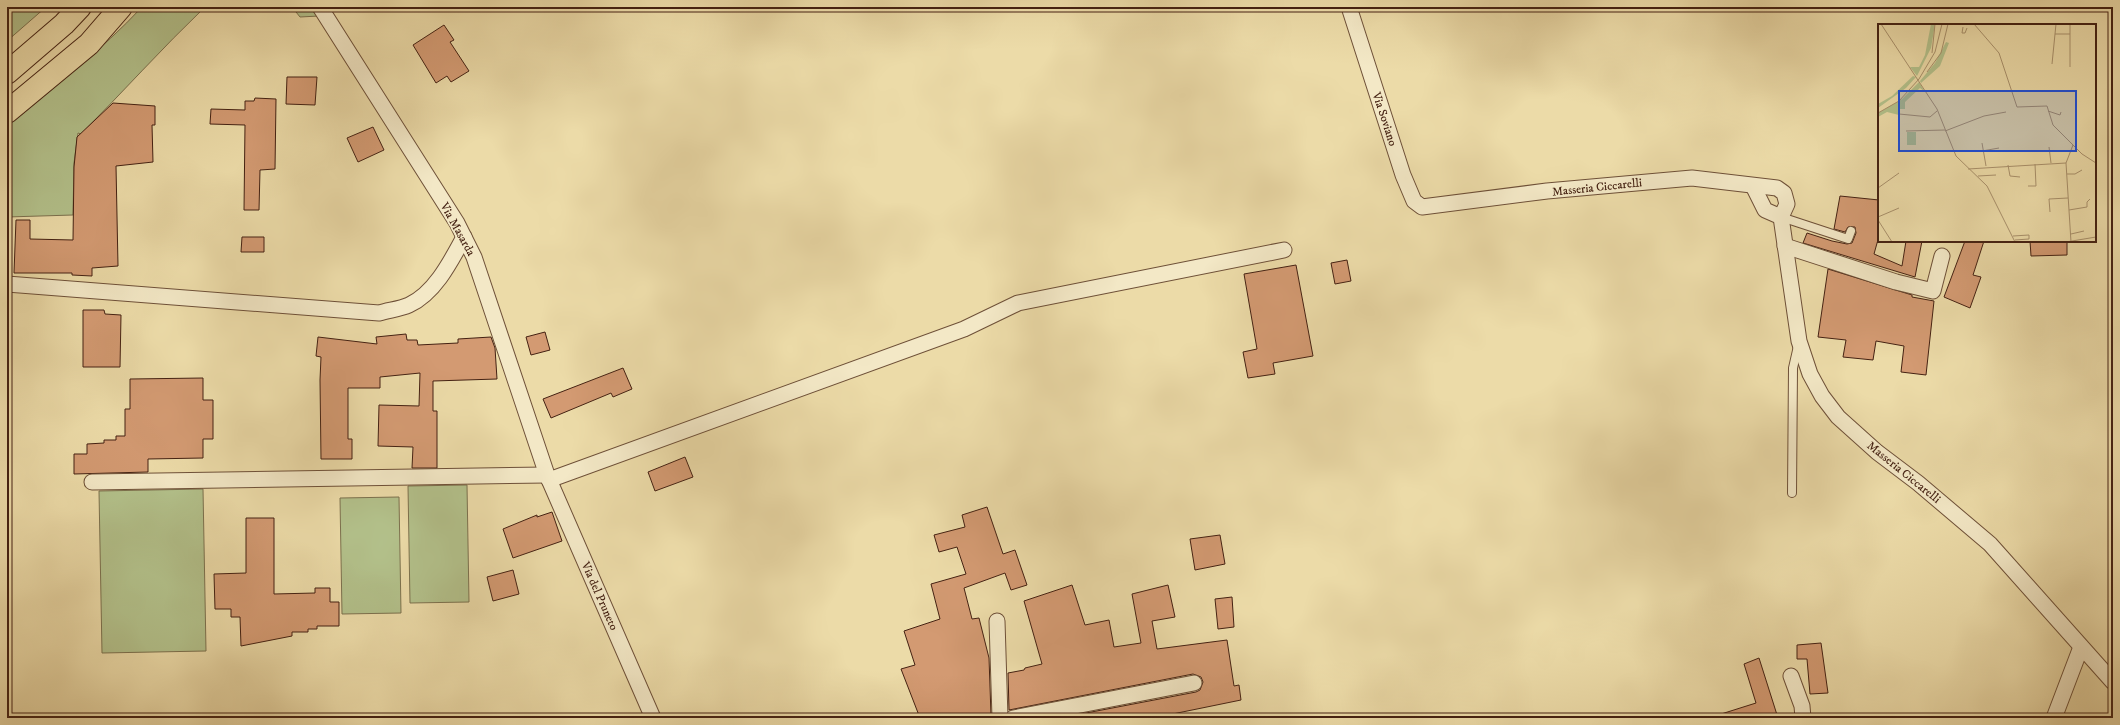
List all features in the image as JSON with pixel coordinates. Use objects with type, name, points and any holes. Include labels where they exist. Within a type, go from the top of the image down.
[{"type":"highway","points":[[7,73],[64,24],[80,7]]},
{"type":"highway","points":[[89,44],[121,7]]},
{"type":"highway","points":[[7,112],[133,7]]},
{"type":"street","name":"Via Masarda","points":[[320,7],[457,223],[474,257],[548,478]]},
{"type":"street","name":"Via Soviano","points":[[1349,7],[1403,175],[1414,201],[1422,207],[1442,205]]},
{"type":"street","name":"Masseria Ciccarelli","points":[[1442,205],[1547,192],[1692,178],[1777,188],[1784,194],[1787,204],[1781,217],[1799,341],[1810,374],[1822,396],[1838,417],[1877,452],[1918,483],[1990,544],[2113,682]]},
{"type":"street","points":[[1753,186],[1765,210],[1781,217]]},
{"type":"street","points":[[7,284],[379,313],[410,305],[430,289],[448,267],[464,238]]},
{"type":"street","points":[[1785,246],[1896,282],[1933,291],[1942,256]]},
{"type":"street","points":[[92,482],[548,478],[964,329],[1018,303],[1284,250]]},
{"type":"street","name":"Via del Pruneto","points":[[548,478],[653,718]]},
{"type":"street","points":[[997,620],[1000,718]]},
{"type":"street","points":[[2054,718],[2081,647]]},
{"type":"street","points":[[1791,676],[1802,706],[1803,718]]},
{"type":"street","points":[[1013,718],[1194,683]]},
{"type":"lane","points":[[1781,217],[1848,239],[1851,231]]},
{"type":"lane","points":[[1792,493],[1794,368],[1799,341]]},
{"type":"green space","points":[[7,7],[46,7],[7,41]]},
{"type":"green space","points":[[142,7],[205,7],[173,38],[81,134],[78,133],[74,163],[73,215],[7,217],[7,121],[94,53]]},
{"type":"green space","points":[[292,7],[314,7],[319,16],[300,17]]},
{"type":"green space","points":[[467,485],[469,602],[410,603],[408,486]]},
{"type":"green space","points":[[203,489],[206,651],[102,653],[99,491]]},
{"type":"green space","points":[[399,497],[401,613],[342,614],[340,498]]},
{"type":"building","points":[[444,25],[454,40],[450,42],[469,71],[451,82],[447,76],[436,83],[413,45]]},
{"type":"building","points":[[287,77],[317,77],[315,105],[286,104]]},
{"type":"building","points":[[255,98],[276,99],[275,169],[260,170],[259,210],[244,210],[245,125],[210,124],[211,109],[245,110],[245,101],[254,101]]},
{"type":"building","points":[[113,103],[155,106],[155,125],[152,125],[153,162],[116,166],[118,266],[92,268],[92,276],[72,275],[72,273],[14,273],[16,220],[30,220],[30,239],[73,240],[74,167],[77,137]]},
{"type":"building","points":[[373,127],[384,150],[358,162],[347,138]]},
{"type":"building","points":[[1840,196],[1878,200],[1878,240],[1874,254],[1902,266],[1906,242],[1922,242],[1915,277],[1803,243],[1807,233],[1832,241],[1847,244],[1852,243],[1856,233],[1855,227],[1848,227],[1845,232],[1834,229]]},
{"type":"building","points":[[242,237],[264,237],[264,252],[241,252]]},
{"type":"building","points":[[1965,242],[1984,242],[1973,275],[1981,277],[1970,308],[1944,297]]},
{"type":"building","points":[[2030,242],[2067,242],[2067,255],[2031,256]]},
{"type":"building","points":[[1347,260],[1351,281],[1335,284],[1331,263]]},
{"type":"building","points":[[1296,265],[1313,356],[1273,363],[1275,374],[1248,378],[1243,352],[1257,349],[1244,274]]},
{"type":"building","points":[[1828,269],[1912,295],[1912,297],[1934,301],[1926,375],[1901,372],[1904,346],[1876,341],[1873,360],[1843,357],[1846,340],[1818,337]]},
{"type":"building","points":[[83,310],[104,310],[105,314],[121,315],[120,367],[83,367]]},
{"type":"building","points":[[545,332],[550,350],[531,355],[526,337]]},
{"type":"building","points":[[406,334],[407,340],[417,340],[418,345],[458,343],[458,339],[491,337],[495,348],[497,379],[433,381],[433,411],[437,411],[437,468],[412,468],[413,447],[378,446],[379,405],[419,406],[420,373],[380,377],[380,388],[348,388],[348,439],[352,439],[352,459],[321,459],[321,357],[316,356],[318,337],[377,344],[376,337]]},
{"type":"building","points":[[623,368],[632,389],[613,397],[611,393],[551,418],[543,399]]},
{"type":"building","points":[[203,378],[203,400],[213,400],[213,439],[203,439],[203,458],[148,459],[148,472],[74,474],[74,454],[87,454],[87,444],[104,443],[104,440],[116,440],[116,436],[125,436],[125,409],[130,409],[130,379]]},
{"type":"building","points":[[685,457],[693,477],[655,491],[648,472]]},
{"type":"building","points":[[987,507],[1003,554],[1015,550],[1027,585],[1011,590],[1005,573],[964,588],[972,619],[979,618],[989,658],[991,715],[975,718],[920,718],[901,669],[915,665],[904,631],[940,619],[931,584],[966,574],[957,547],[939,552],[934,535],[965,527],[962,515]]},
{"type":"building","points":[[552,512],[562,541],[513,558],[503,529],[537,515],[537,517]]},
{"type":"building","points":[[246,518],[274,518],[274,594],[315,593],[315,588],[330,588],[330,602],[339,602],[339,626],[317,626],[317,629],[308,629],[308,632],[292,632],[292,636],[241,646],[240,617],[231,617],[231,609],[215,609],[214,574],[246,573]]},
{"type":"building","points":[[1220,535],[1225,564],[1195,570],[1190,539]]},
{"type":"building","points":[[513,570],[519,594],[493,601],[487,577]]},
{"type":"building","points":[[1072,585],[1085,625],[1109,620],[1114,647],[1141,643],[1132,594],[1168,585],[1175,617],[1152,621],[1157,649],[1227,640],[1234,686],[1239,685],[1241,700],[1153,718],[1060,718],[1196,692],[1200,690],[1203,682],[1201,677],[1193,674],[1009,710],[1008,673],[1042,664],[1024,601]]},
{"type":"building","points":[[1232,597],[1234,627],[1218,629],[1215,599]]},
{"type":"building","points":[[1821,643],[1828,693],[1810,694],[1807,659],[1797,659],[1797,645]]},
{"type":"building","points":[[1759,658],[1778,718],[1719,718],[1718,715],[1756,703],[1744,664]]}]
